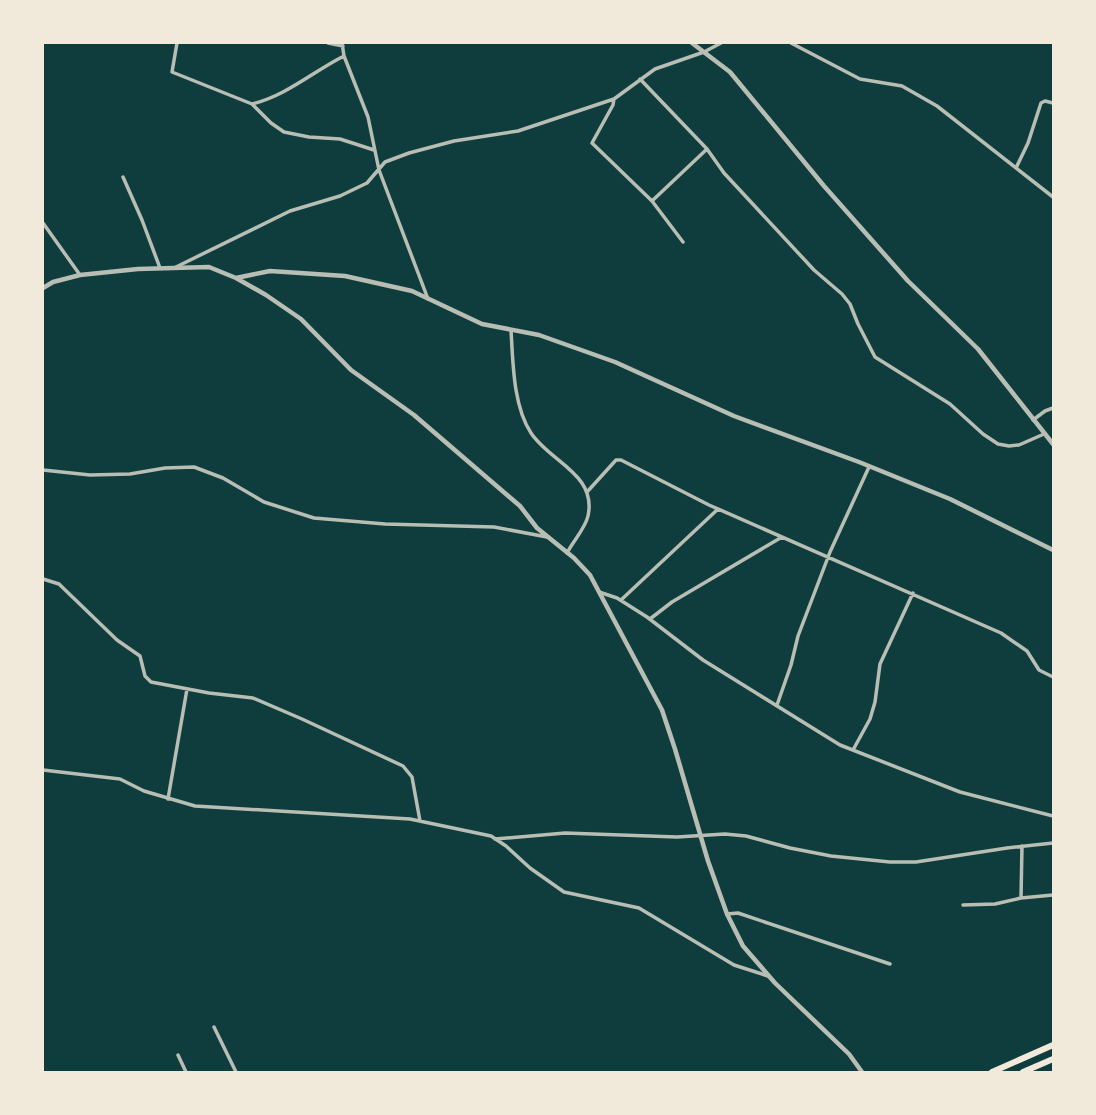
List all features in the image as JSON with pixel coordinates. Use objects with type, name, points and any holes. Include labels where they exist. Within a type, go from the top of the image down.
[{"type":"highway","points":[[992,1072],[1053,1045]]},
{"type":"highway","points":[[1023,1072],[1053,1059]]},
{"type":"street","points":[[177,43],[172,72],[252,104],[270,123],[284,132],[308,137],[340,139],[374,150]]},
{"type":"street","points":[[328,43],[343,45],[344,56],[368,117],[379,170],[428,299]]},
{"type":"street","points":[[692,43],[730,72],[824,186],[908,281],[978,349],[1053,444]]},
{"type":"street","points":[[176,267],[290,211],[340,196],[367,183],[386,162],[409,153],[454,141],[518,131],[614,99],[655,69],[704,52],[721,43]]},
{"type":"street","points":[[791,43],[860,79],[902,86],[913,91],[937,106],[1053,197]]},
{"type":"street","points":[[252,104],[262,102],[312,77],[328,64],[344,56]]},
{"type":"street","points":[[640,80],[707,149],[724,172],[814,270],[842,294],[850,304],[858,324],[875,357],[950,404],[983,434],[998,444],[1009,446],[1019,445],[1044,434]]},
{"type":"street","points":[[614,99],[613,105],[592,143],[652,201],[683,242]]},
{"type":"street","points":[[1016,168],[1028,143],[1041,104],[1045,101],[1053,103]]},
{"type":"street","points":[[652,201],[707,149]]},
{"type":"street","points":[[123,177],[142,220],[160,268]]},
{"type":"street","points":[[43,223],[80,275]]},
{"type":"street","points":[[43,288],[53,282],[80,275],[176,267],[209,267],[236,278],[266,295],[301,319],[351,370],[414,416],[520,506],[537,528],[590,575],[662,710],[675,749],[700,837],[727,914],[743,946],[769,976],[849,1054],[862,1072]]},
{"type":"street","points":[[236,278],[270,271],[345,276],[412,291],[482,324],[539,335],[615,362],[734,416],[950,499],[1053,550]]},
{"type":"street","points":[[511,330],[513,359],[523,418],[540,445],[572,472],[585,485],[587,492],[588,515],[584,525],[567,553]]},
{"type":"street","points":[[1033,420],[1045,411],[1053,408]]},
{"type":"street","points":[[587,492],[616,460],[621,460],[718,509],[913,593],[1001,633],[1027,651],[1039,670],[1053,676]]},
{"type":"street","points":[[43,470],[90,475],[123,474],[165,468],[194,467],[223,478],[264,502],[314,518],[385,524],[494,527],[548,537]]},
{"type":"street","points":[[777,705],[791,665],[798,636],[828,556],[869,467]]},
{"type":"street","points":[[621,600],[718,509]]},
{"type":"street","points":[[650,619],[672,602],[782,537]]},
{"type":"street","points":[[43,579],[58,584],[118,640],[140,656],[145,676],[151,682],[187,689],[253,698],[302,719],[402,766],[412,777],[420,821]]},
{"type":"street","points":[[599,592],[621,600],[650,619],[703,660],[840,745],[960,792],[1053,816]]},
{"type":"street","points":[[853,750],[870,719],[875,702],[880,664],[913,593]]},
{"type":"street","points":[[168,799],[187,689]]},
{"type":"street","points":[[43,770],[120,778],[144,791],[195,806],[410,818],[491,836],[506,846],[530,868],[564,892],[639,908],[734,965],[769,976]]},
{"type":"street","points":[[495,839],[565,833],[700,837],[726,834],[746,836],[790,848],[824,854],[890,862],[916,862],[1022,846],[1053,844]]},
{"type":"street","points":[[1021,898],[1022,846]]},
{"type":"street","points":[[963,905],[995,904],[1021,898],[1053,895]]},
{"type":"street","points":[[727,914],[738,913],[890,964]]},
{"type":"street","points":[[214,1028],[236,1072]]},
{"type":"street","points":[[178,1056],[186,1072]]}]
